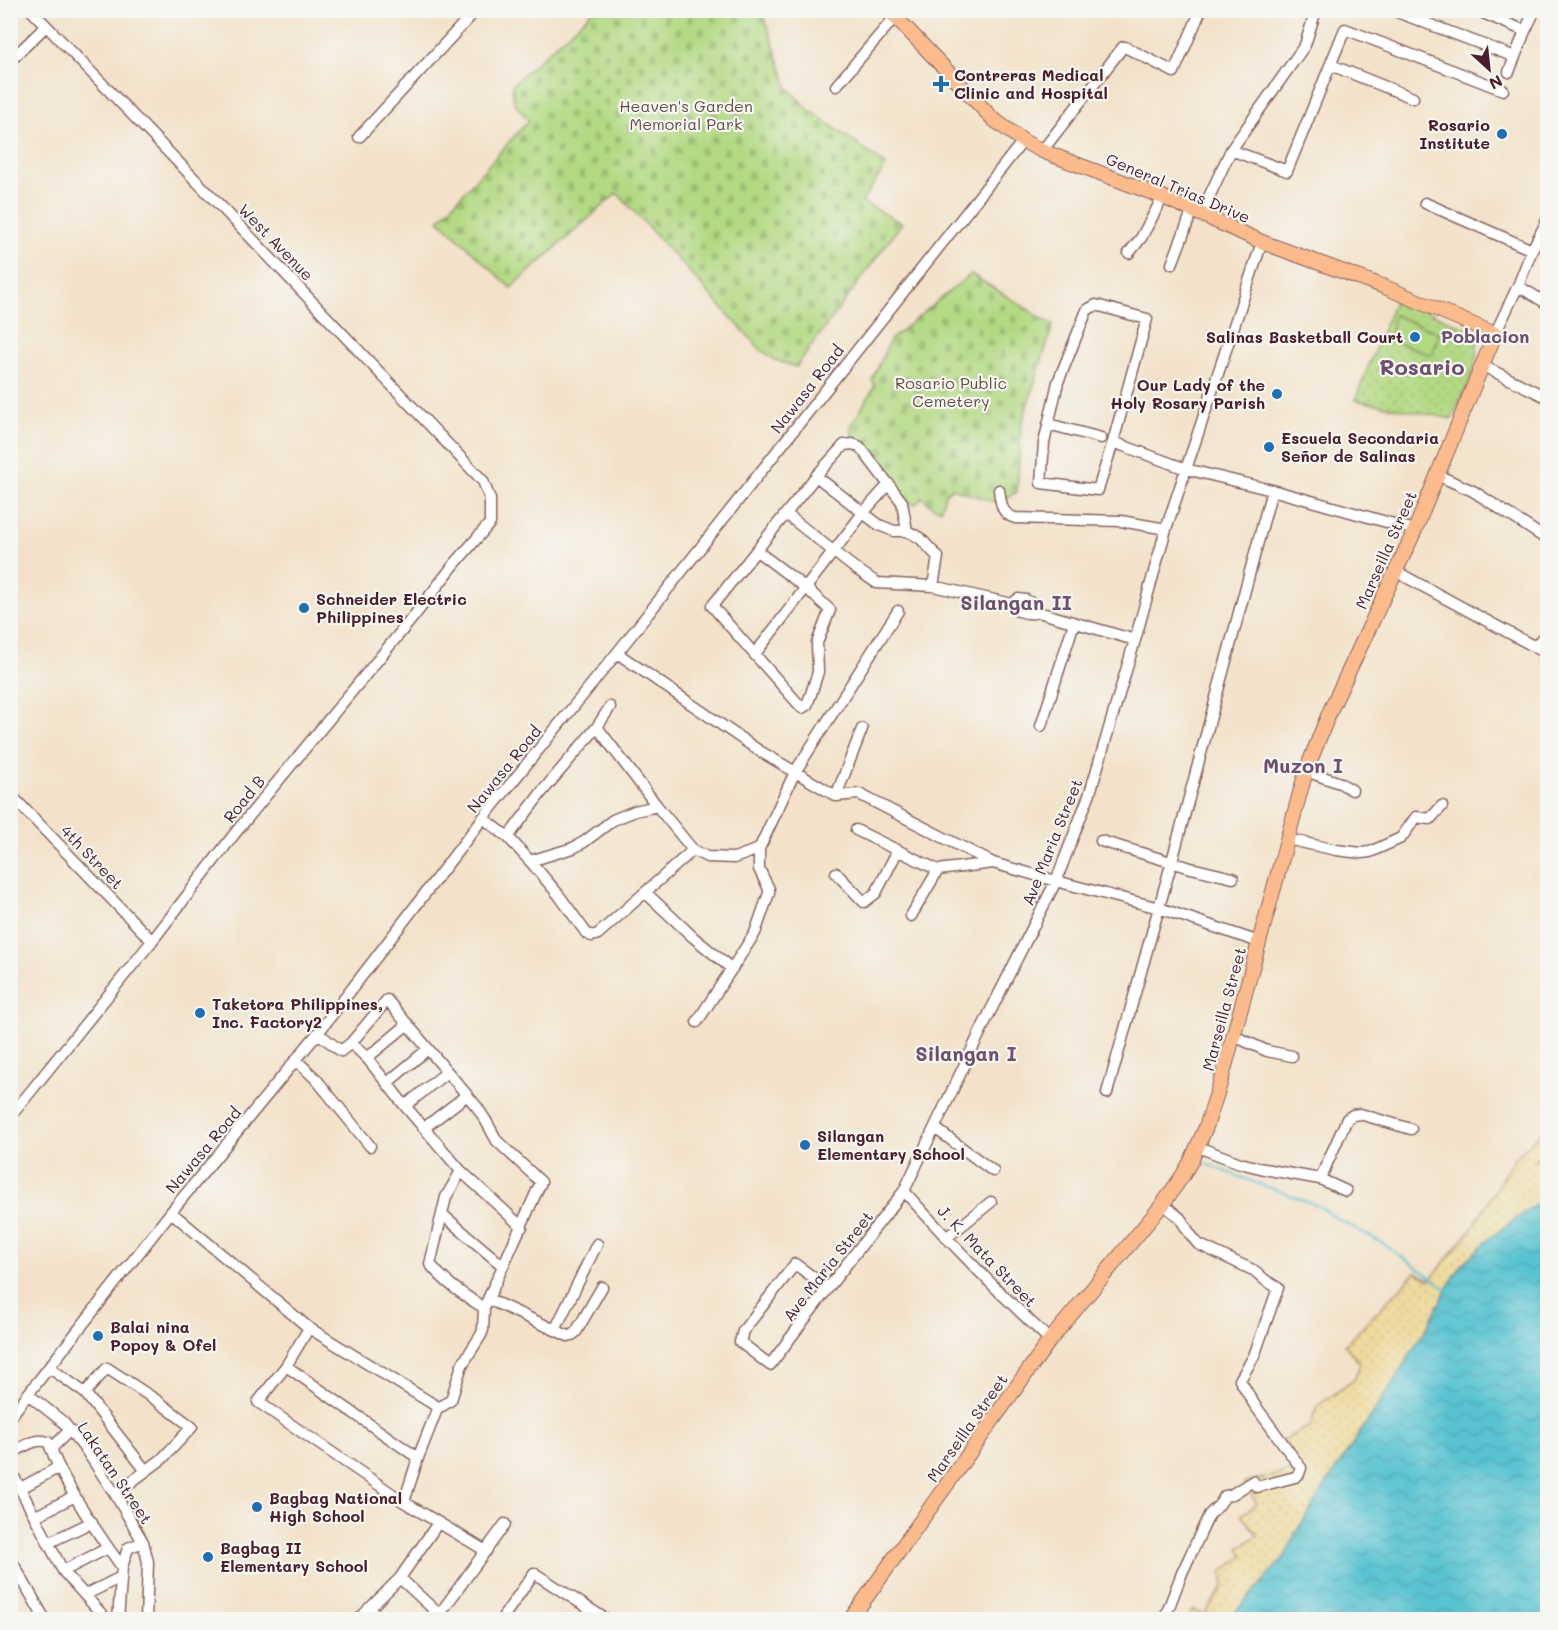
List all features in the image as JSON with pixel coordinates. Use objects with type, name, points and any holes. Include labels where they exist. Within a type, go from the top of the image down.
[{"type":"main road","name":"General Trias Drive","points":[[892,14],[993,119],[1042,152],[1163,197],[1262,242],[1385,287],[1495,334]]},
{"type":"main road","name":"Marseilla Street","points":[[850,1620],[1050,1340],[1163,1204],[1183,1175],[1198,1146],[1234,1036],[1306,771],[1330,711],[1415,530],[1495,334]]},
{"type":"street","name":"West Avenue","points":[[32,10],[483,481],[490,499]]},
{"type":"street","points":[[359,137],[476,10]]},
{"type":"street","points":[[1042,152],[1123,47],[1174,72],[1201,10]]},
{"type":"street","points":[[1172,264],[1197,212],[1207,201],[1231,150],[1305,45],[1316,10]]},
{"type":"street","points":[[1392,10],[1515,57]]},
{"type":"street","points":[[1476,10],[1525,31]]},
{"type":"street","points":[[1509,72],[1535,10]]},
{"type":"street","points":[[836,86],[892,14]]},
{"type":"street","points":[[10,61],[46,26]]},
{"type":"street","points":[[1231,150],[1287,171],[1345,29],[1503,90]]},
{"type":"street","points":[[1331,65],[1413,98]]},
{"type":"street","name":"Nawasa Road","points":[[10,1417],[171,1212],[318,1033],[483,818],[617,653],[1023,141]]},
{"type":"street","points":[[1129,253],[1141,238],[1163,197]]},
{"type":"street","points":[[1425,203],[1532,250]]},
{"type":"street","points":[[1495,334],[1548,219]]},
{"type":"street","name":"Ave Maria Street","points":[[828,1288],[795,1264],[742,1331],[740,1342],[770,1365],[904,1191],[989,1014],[1056,882],[1090,793],[1166,529],[1262,242]]},
{"type":"street","points":[[1518,286],[1548,304]]},
{"type":"street","points":[[1096,305],[1145,317],[1147,320],[1098,490],[1041,483],[1048,424],[1058,382],[1087,310],[1096,305]]},
{"type":"street","points":[[1483,366],[1548,398]]},
{"type":"street","points":[[1048,424],[1101,438]]},
{"type":"street","points":[[1113,442],[1186,469],[1272,490],[1415,530]]},
{"type":"street","points":[[757,551],[806,588],[830,610],[818,644],[818,672],[812,694],[807,705],[802,708],[712,606],[816,476],[844,445],[854,444],[860,447],[889,484],[902,502],[907,531]]},
{"type":"street","points":[[1437,475],[1473,491],[1548,540]]},
{"type":"street","points":[[816,476],[879,525],[894,531],[907,531],[920,538],[938,557],[933,586]]},
{"type":"street","points":[[755,654],[863,513],[889,484]]},
{"type":"street","points":[[999,490],[1001,508],[1009,516],[1015,518],[1121,521],[1166,529]]},
{"type":"street","points":[[1107,1093],[1272,490]]},
{"type":"street","name":"Road B","points":[[10,1117],[152,941],[236,832],[490,523],[490,499]]},
{"type":"street","points":[[786,514],[877,583],[933,586],[1012,604],[1015,609],[1023,613],[1038,612],[1135,640]]},
{"type":"street","points":[[1395,571],[1548,654]]},
{"type":"street","points":[[697,1022],[755,933],[769,893],[759,869],[759,849],[795,772],[898,611]]},
{"type":"street","points":[[1041,726],[1074,622]]},
{"type":"street","points":[[1535,647],[1548,631]]},
{"type":"street","points":[[617,653],[758,750],[836,796],[860,794],[993,863],[1056,882],[1159,908],[1259,942]]},
{"type":"street","points":[[508,837],[541,793],[597,727],[610,707]]},
{"type":"street","points":[[597,727],[693,850],[706,857],[734,858],[759,849]]},
{"type":"street","points":[[836,796],[862,729]]},
{"type":"street","points":[[1306,771],[1340,783],[1352,790]]},
{"type":"street","name":"4th Street","points":[[10,794],[152,941]]},
{"type":"street","points":[[530,861],[573,848],[613,820],[635,811],[657,806]]},
{"type":"street","points":[[1287,839],[1361,854],[1401,838],[1416,817],[1430,819],[1442,806]]},
{"type":"street","points":[[483,818],[508,837],[530,861],[589,935],[598,934],[693,850]]},
{"type":"street","points":[[856,830],[938,870],[993,863]]},
{"type":"street","points":[[1101,841],[1233,879]]},
{"type":"street","points":[[836,873],[864,902],[876,893],[898,850]]},
{"type":"street","points":[[911,916],[938,870]]},
{"type":"street","points":[[646,893],[693,937],[732,969]]},
{"type":"street","points":[[318,1033],[341,1051],[351,1043],[387,1000],[466,1095],[486,1121],[497,1141],[541,1182],[486,1304],[481,1335],[462,1365],[451,1400],[438,1407],[404,1502]]},
{"type":"street","points":[[367,1058],[408,1024]]},
{"type":"street","points":[[1234,1036],[1267,1051],[1292,1056]]},
{"type":"street","points":[[351,1043],[367,1058],[461,1170],[522,1227]]},
{"type":"street","points":[[387,1083],[428,1049]]},
{"type":"street","points":[[296,1060],[316,1079],[370,1146]]},
{"type":"street","points":[[405,1106],[447,1072]]},
{"type":"street","points":[[424,1128],[466,1095]]},
{"type":"street","points":[[1320,1179],[1347,1119],[1353,1114],[1411,1129]]},
{"type":"street","points":[[935,1128],[993,1172]]},
{"type":"street","points":[[1198,1146],[1240,1163],[1264,1170],[1320,1179],[1346,1191]]},
{"type":"street","points":[[461,1170],[446,1197],[430,1263],[438,1274],[451,1285],[486,1304],[568,1336],[572,1335],[602,1287]]},
{"type":"street","name":"J. K. Mata Street","points":[[904,1191],[997,1291],[1050,1340]]},
{"type":"street","points":[[946,1238],[991,1202]]},
{"type":"street","points":[[1163,1204],[1180,1218],[1198,1244],[1255,1271],[1278,1288],[1254,1356],[1240,1380],[1254,1404],[1301,1468],[1295,1477],[1257,1487],[1253,1481],[1231,1495],[1225,1496],[1209,1515],[1182,1573],[1164,1620]]},
{"type":"street","points":[[171,1212],[309,1328],[438,1407]]},
{"type":"street","points":[[443,1215],[502,1266]]},
{"type":"street","points":[[555,1330],[597,1244]]},
{"type":"street","points":[[309,1328],[286,1366],[258,1401],[404,1502],[486,1551]]},
{"type":"street","points":[[286,1366],[418,1458]]},
{"type":"street","points":[[50,1368],[85,1392],[146,1471]]},
{"type":"street","points":[[85,1392],[107,1368],[192,1427],[162,1459],[115,1494]]},
{"type":"street","name":"Lakatan Street","points":[[29,1395],[63,1422],[86,1450],[143,1542],[147,1562],[146,1620]]},
{"type":"street","points":[[51,1449],[70,1430]]},
{"type":"street","points":[[10,1454],[37,1440],[46,1441],[75,1496],[121,1572]]},
{"type":"street","points":[[21,1488],[59,1467]]},
{"type":"street","points":[[10,1469],[63,1571],[106,1620]]},
{"type":"street","points":[[36,1516],[75,1496]]},
{"type":"street","points":[[48,1543],[92,1522]]},
{"type":"street","points":[[358,1620],[400,1578],[438,1523]]},
{"type":"street","points":[[400,1578],[442,1617],[505,1524]]},
{"type":"street","points":[[118,1620],[121,1572],[128,1548],[143,1542]]},
{"type":"street","points":[[63,1571],[108,1548]]},
{"type":"street","points":[[12,1564],[43,1618]]},
{"type":"street","points":[[85,1595],[121,1572]]},
{"type":"street","points":[[515,1620],[503,1616],[534,1573],[601,1618]]},
{"type":"street","points":[[369,1608],[381,1620]]},
{"type":"green space","name":"Heaven's Garden Memorial Park","points":[[762,10],[788,88],[807,108],[886,165],[862,202],[902,223],[796,367],[775,360],[760,349],[617,193],[511,288],[439,220],[529,120],[514,100],[513,84],[593,11]]},
{"type":"green space","name":"Rosario Public Cemetery","points":[[971,274],[1053,325],[1021,426],[1017,492],[997,503],[953,488],[945,494],[941,509],[933,507],[922,497],[916,504],[906,503],[852,435],[851,426],[875,386],[872,380],[890,340]]},
{"type":"green space","points":[[1396,297],[1476,333],[1477,355],[1474,366],[1452,419],[1355,400]]},
{"type":"green space","name":"Salinas Basketball Court","points":[[1394,315],[1439,333],[1432,355],[1390,340]]},
{"type":"sand","points":[[1547,1127],[1547,1146],[1535,1160],[1547,1158],[1547,1196],[1491,1237],[1461,1266],[1428,1326],[1295,1534],[1284,1558],[1229,1619],[1187,1620],[1193,1610],[1204,1615],[1224,1586],[1222,1572],[1243,1556],[1239,1548],[1258,1535],[1241,1515],[1257,1504],[1244,1483],[1295,1470],[1277,1443],[1310,1426],[1317,1406],[1354,1380],[1360,1364],[1345,1345],[1416,1272],[1430,1280],[1473,1227],[1513,1160]]},
{"type":"water","points":[[1547,1196],[1547,1619],[1229,1619],[1284,1558],[1295,1534],[1428,1326],[1461,1266],[1491,1237]]},
{"type":"waterway","points":[[1197,1160],[1317,1205],[1341,1221],[1381,1242],[1447,1289]]},
{"type":"place","name":"Contreras Medical Clinic and Hospital","points":[[941,84]]},
{"type":"place","name":"Rosario Institute","points":[[1502,134]]},
{"type":"place","name":"Salinas Basketball Court","points":[[1415,337]]},
{"type":"place","name":"Our Lady of the Holy Rosary Parish","points":[[1277,394]]},
{"type":"place","name":"Escuela Secondaria Señor de Salinas","points":[[1269,447]]},
{"type":"place","name":"Schneider Electric Philippines","points":[[304,608]]},
{"type":"place","name":"Taketora Philippines, Inc. Factory2","points":[[200,1013]]},
{"type":"place","name":"Silangan Elementary School","points":[[805,1145]]},
{"type":"place","name":"Balai nina Popoy & Ofel","points":[[98,1336]]},
{"type":"place","name":"Bagbag National High School","points":[[257,1507]]},
{"type":"place","name":"Bagbag II Elementary School","points":[[208,1557]]},
{"type":"district","name":"Poblacion","points":[[1485,337]]},
{"type":"district","name":"Rosario","points":[[1422,367]]},
{"type":"district","name":"Silangan II","points":[[1016,603]]},
{"type":"district","name":"Muzon I","points":[[1303,766]]},
{"type":"district","name":"Silangan I","points":[[966,1054]]}]
